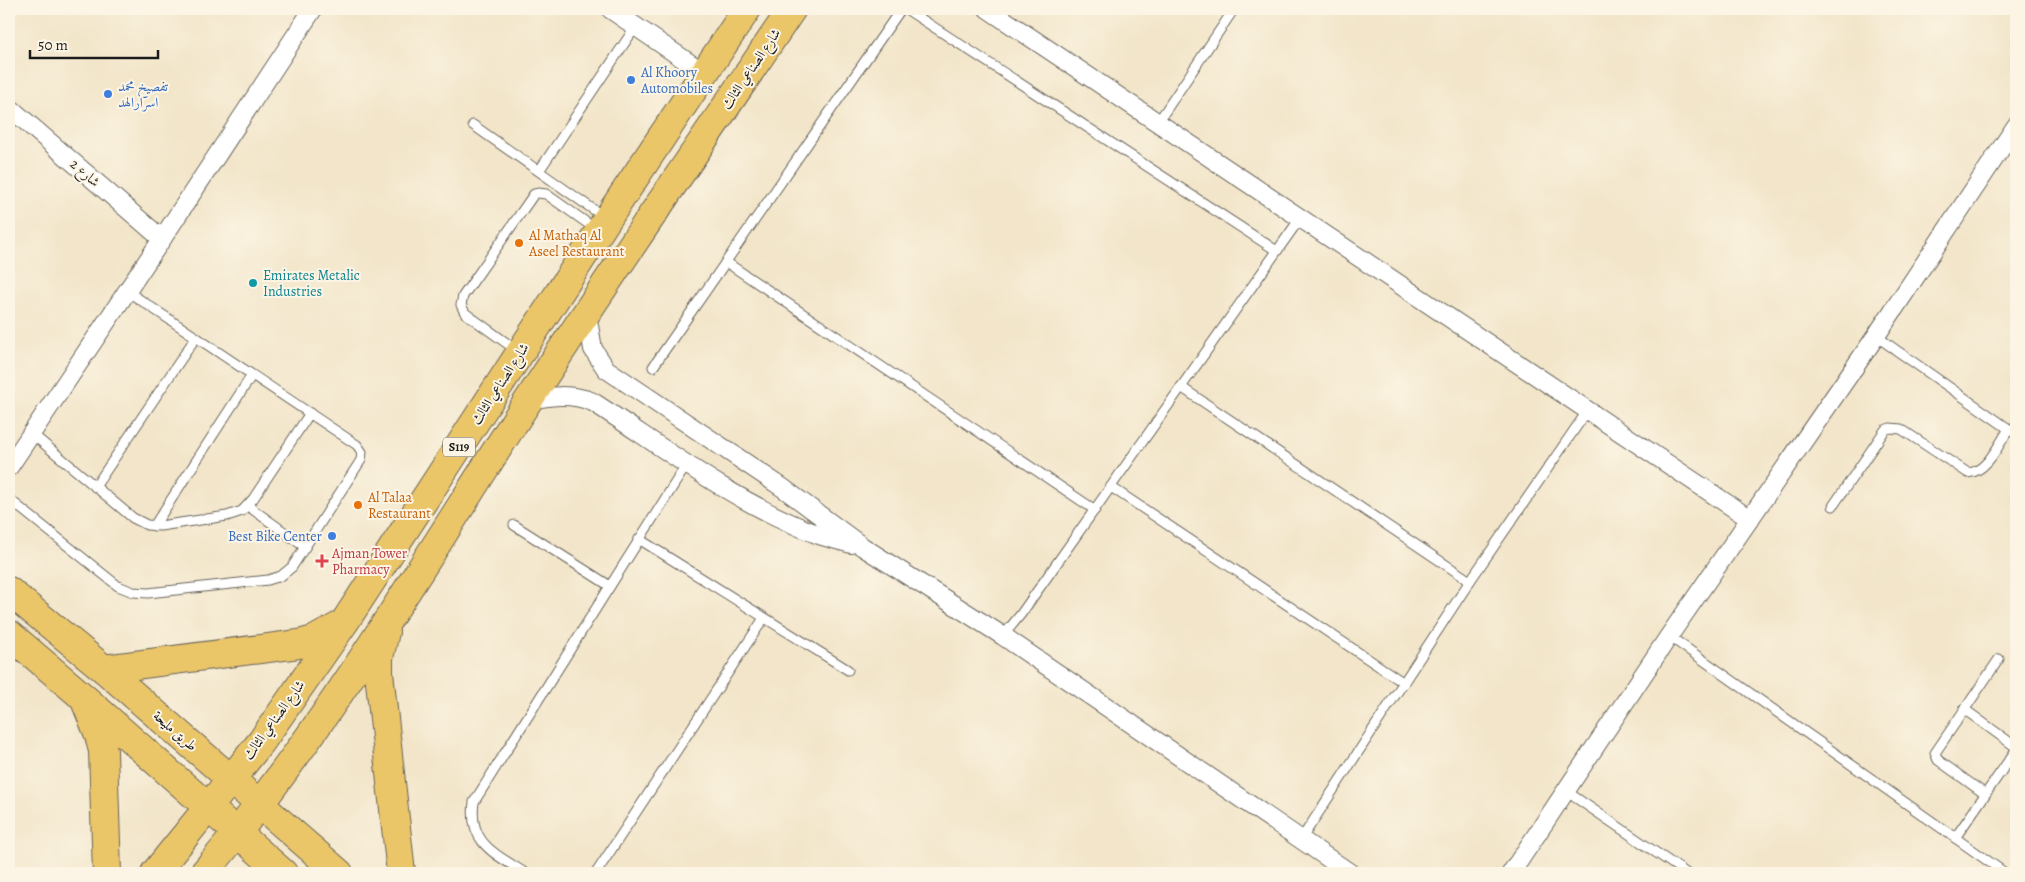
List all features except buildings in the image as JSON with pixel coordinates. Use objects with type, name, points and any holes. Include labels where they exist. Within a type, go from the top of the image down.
[{"type":"main road","name":"شارع الصناعي الثالث","points":[[155,873],[261,742],[344,623],[608,218],[747,9]]},
{"type":"main road","name":"شارع الصناعي الثالث","points":[[204,873],[290,765],[388,621],[529,400],[792,9]]},
{"type":"main road","points":[[602,292],[592,280],[591,271],[624,219],[624,211],[608,218]]},
{"type":"main road","name":"طريق مليحة","points":[[9,591],[104,669],[229,780],[339,873]]},
{"type":"main road","points":[[388,621],[379,658],[379,673],[401,873]]},
{"type":"main road","points":[[104,669],[299,644],[321,636],[344,623]]},
{"type":"main road","points":[[9,634],[283,873]]},
{"type":"main road","points":[[83,697],[94,720],[103,751],[107,873]]},
{"type":"street","points":[[9,466],[162,239],[312,9]]},
{"type":"street","points":[[610,9],[704,73]]},
{"type":"street","points":[[988,9],[1750,519]]},
{"type":"street","name":"شارع 2","points":[[9,107],[162,239]]},
{"type":"street","points":[[1511,873],[1669,636],[1876,336],[2016,126]]},
{"type":"street","points":[[587,314],[592,349],[606,369],[783,488],[863,547],[1003,636],[1300,841],[1350,873]]},
{"type":"street","points":[[529,400],[566,395],[580,397],[593,402],[756,507],[815,533],[863,547]]},
{"type":"lane","points":[[653,366],[901,9]]},
{"type":"lane","points":[[906,9],[1277,251]]},
{"type":"lane","points":[[1158,122],[1234,9]]},
{"type":"lane","points":[[539,171],[636,26]]},
{"type":"lane","points":[[473,125],[608,218]]},
{"type":"lane","points":[[520,353],[465,313],[460,305],[463,296],[534,194],[546,194],[608,218]]},
{"type":"lane","points":[[1003,636],[1021,614],[1095,510],[1301,217]]},
{"type":"lane","points":[[726,262],[1095,510]]},
{"type":"lane","points":[[9,499],[118,586],[133,592],[148,593],[275,579],[287,572],[305,547],[362,456],[357,445],[126,291]]},
{"type":"lane","points":[[1833,506],[1885,430],[1890,428],[1901,430],[1968,473],[1974,473],[1983,467],[2013,432],[1876,336]]},
{"type":"lane","points":[[95,486],[196,337]]},
{"type":"lane","points":[[154,526],[252,375]]},
{"type":"lane","points":[[1181,387],[1470,581]]},
{"type":"lane","points":[[1300,841],[1470,581],[1588,410]]},
{"type":"lane","points":[[31,434],[133,518],[154,526],[235,514],[248,506],[310,413]]},
{"type":"lane","points":[[525,873],[487,848],[481,841],[473,822],[474,802],[688,464]]},
{"type":"lane","points":[[1111,486],[1404,683]]},
{"type":"lane","points":[[248,506],[305,547]]},
{"type":"lane","points":[[514,525],[610,586]]},
{"type":"lane","points":[[639,539],[848,670]]},
{"type":"lane","points":[[596,873],[764,618]]},
{"type":"lane","points":[[1669,636],[2005,873]]},
{"type":"lane","points":[[1986,794],[1938,760],[1935,755],[1936,750],[1999,659]]},
{"type":"lane","points":[[1955,838],[2016,748],[1964,709]]},
{"type":"lane","points":[[1566,791],[1686,873]]},
{"type":"place","name":"Al Khoory Automobiles","points":[[631,80]]},
{"type":"place","name":"تفصيخ محمد اسرارالهد","points":[[108,94]]},
{"type":"place","name":"Al Mathaq Al Aseel Restaurant","points":[[519,243]]},
{"type":"place","name":"Emirates Metalic Industries","points":[[253,283]]},
{"type":"place","name":"Al Talaa Restaurant","points":[[358,505]]},
{"type":"place","name":"Best Bike Center","points":[[332,536]]},
{"type":"place","name":"Ajman Tower Pharmacy","points":[[322,561]]}]
